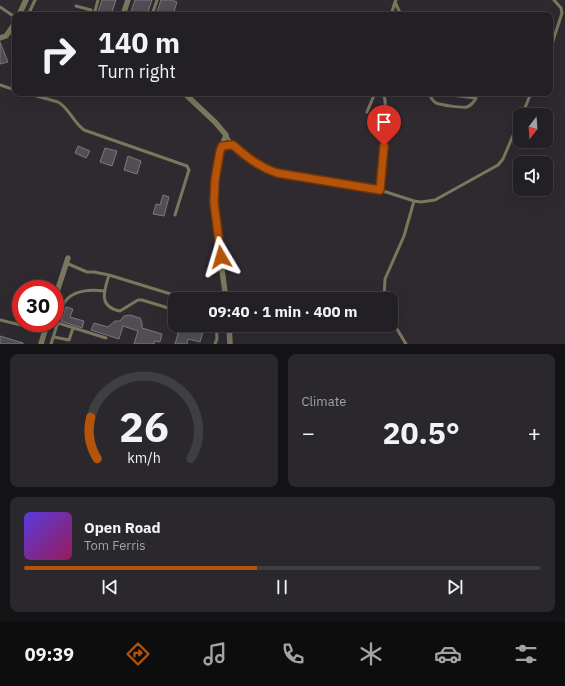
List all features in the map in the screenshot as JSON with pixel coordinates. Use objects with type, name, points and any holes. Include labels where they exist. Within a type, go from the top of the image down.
[{"type":"street","points":[[20,12],[26,0]]},
{"type":"street","points":[[124,12],[128,0]]},
{"type":"street","points":[[0,38],[6,36],[12,27]]},
{"type":"street","points":[[187,96],[215,122],[226,135],[220,151],[215,180],[214,202],[225,292]]},
{"type":"street","points":[[61,280],[67,261]]},
{"type":"street","points":[[41,344],[45,332]]},
{"type":"street","points":[[229,332],[230,344]]},
{"type":"lane","points":[[29,12],[35,0]]},
{"type":"lane","points":[[76,6],[93,12],[98,0]]},
{"type":"lane","points":[[153,12],[157,0]]},
{"type":"lane","points":[[553,41],[562,13],[561,8],[554,0]]},
{"type":"lane","points":[[392,12],[395,1]]},
{"type":"lane","points":[[395,1],[400,12]]},
{"type":"lane","points":[[0,7],[12,15]]},
{"type":"lane","points":[[0,85],[12,89]]},
{"type":"lane","points":[[37,96],[62,104],[72,119],[84,130],[187,166],[188,173],[175,214]]},
{"type":"lane","points":[[367,112],[374,96]]},
{"type":"lane","points":[[380,190],[385,132],[386,104],[384,96]]},
{"type":"lane","points":[[430,96],[438,104],[464,107],[469,106],[476,98],[459,96]]},
{"type":"lane","points":[[525,108],[531,96]]},
{"type":"lane","points":[[226,135],[233,145],[249,160],[267,170],[277,173],[380,190],[421,202],[435,200],[498,165],[503,159],[513,135]]},
{"type":"lane","points":[[222,146],[233,145]]},
{"type":"lane","points":[[384,292],[385,279],[404,236],[414,201]]},
{"type":"lane","points":[[67,261],[87,272],[109,275],[168,293]]},
{"type":"lane","points":[[109,275],[104,291],[104,297],[105,302],[115,310],[120,311],[138,300],[168,308]]},
{"type":"lane","points":[[64,306],[67,298],[83,291],[104,291]]},
{"type":"lane","points":[[0,320],[12,323]]},
{"type":"lane","points":[[64,325],[106,338]]},
{"type":"lane","points":[[54,337],[69,340],[74,328]]},
{"type":"lane","points":[[398,331],[406,344]]},
{"type":"lane","points":[[51,344],[55,332]]},
{"type":"lane","points":[[215,344],[217,339],[216,332]]},
{"type":"building","points":[[102,0],[116,0],[112,12],[98,12]]},
{"type":"building","points":[[135,0],[152,0],[148,12],[131,12]]},
{"type":"building","points":[[161,0],[172,0],[177,2],[174,12],[157,12]]},
{"type":"building","points":[[0,42],[8,62],[0,64]]},
{"type":"building","points":[[78,146],[90,151],[86,158],[75,153]]},
{"type":"building","points":[[105,148],[117,151],[112,166],[100,162]]},
{"type":"building","points":[[128,156],[141,161],[137,174],[124,170]]},
{"type":"building","points":[[163,195],[169,197],[164,216],[153,214],[156,204],[160,205]]},
{"type":"building","points":[[66,307],[73,309],[70,317],[84,321],[82,328],[64,322],[64,313]]},
{"type":"building","points":[[130,315],[140,318],[142,328],[162,334],[160,342],[155,341],[154,344],[134,344],[138,331],[123,326],[119,339],[91,330],[94,323],[108,327],[115,321],[120,321],[124,316]]},
{"type":"building","points":[[179,332],[203,332],[200,342],[188,339],[187,344],[175,344]]},
{"type":"building","points":[[0,336],[23,343],[23,344],[0,344]]},
{"type":"route","points":[[221,257],[214,202],[215,180],[222,146],[233,145],[249,160],[267,170],[286,176],[308,178],[380,190],[384,146]]}]
